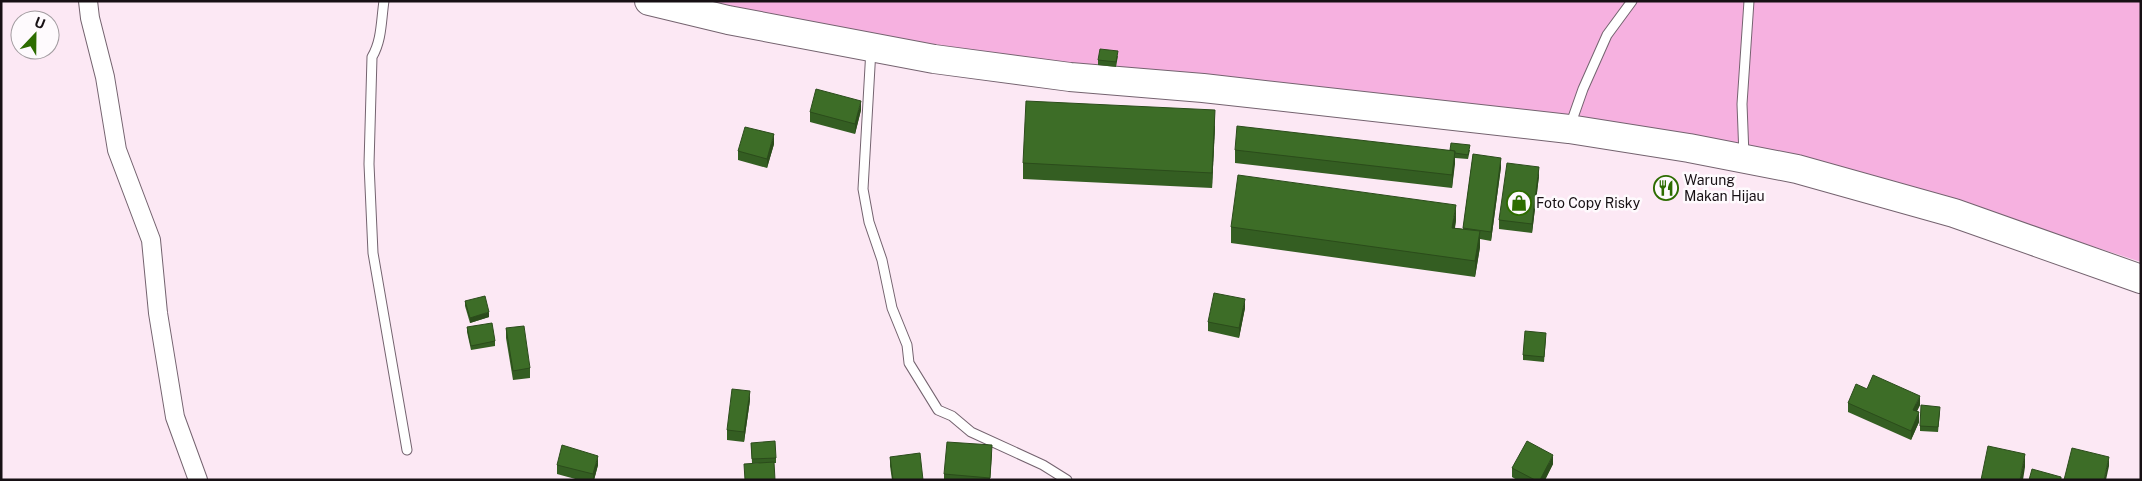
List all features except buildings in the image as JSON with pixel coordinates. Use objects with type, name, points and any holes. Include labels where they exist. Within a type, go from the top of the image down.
[{"type":"highway","points":[[649,1],[728,20],[871,48],[1070,77],[1202,88],[1569,129],[1744,159],[1797,169],[1954,214],[2141,279]]},
{"type":"street","points":[[88,1],[90,18],[105,77],[118,150],[151,240],[158,313],[175,417],[198,480]]},
{"type":"lane","points":[[384,1],[380,43],[372,57],[370,198],[372,253],[407,450]]},
{"type":"lane","points":[[1569,129],[1583,89],[1607,35],[1632,1]]},
{"type":"lane","points":[[1744,159],[1742,104],[1749,1]]},
{"type":"lane","points":[[871,48],[863,189],[869,222],[882,260],[892,308],[907,345],[910,363],[938,410],[952,416],[971,432],[1044,465],[1068,480]]},
{"type":"shaded area","points":[[702,1],[2141,1],[2141,262],[2055,234],[1748,147],[1075,67],[774,18]]},
{"type":"place","name":"Warung Makan Hijau","points":[[1666,188]]},
{"type":"place","name":"Foto Copy Risky","points":[[1519,203]]}]
